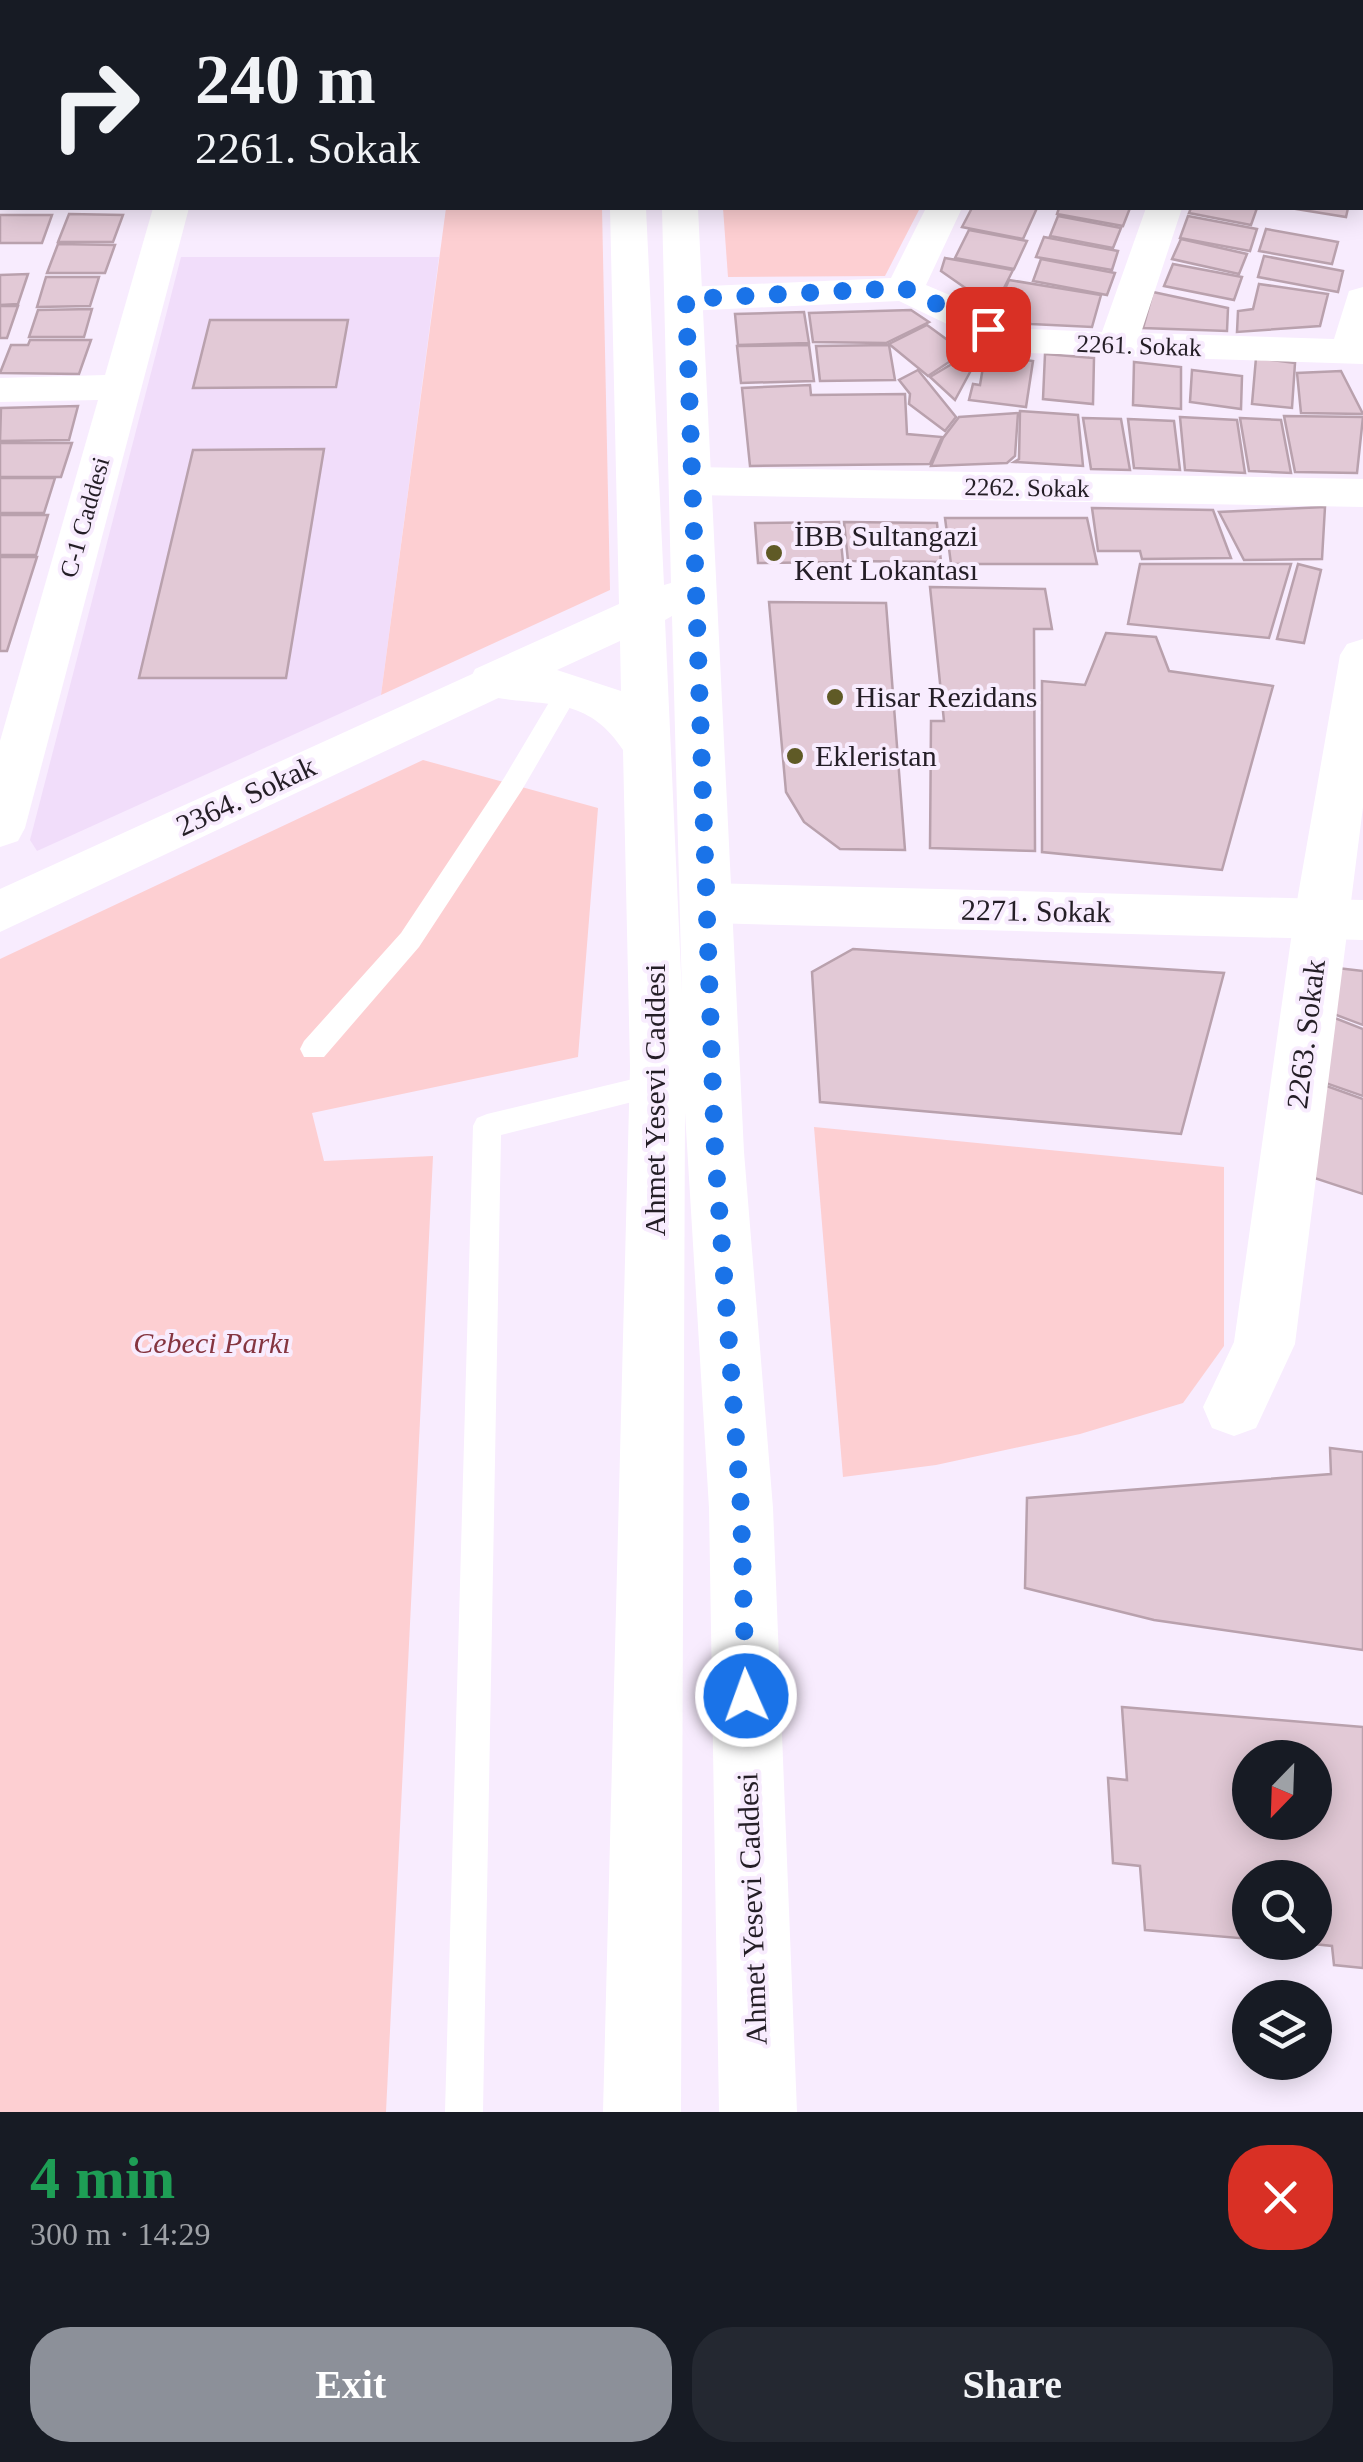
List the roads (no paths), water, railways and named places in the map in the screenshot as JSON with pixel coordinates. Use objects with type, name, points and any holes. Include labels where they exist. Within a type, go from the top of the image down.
[{"type":"street","name":"C-1 Caddesi","points":[[0,828],[8,757],[170,210]]},
{"type":"street","name":"Ahmet Yesevi Caddesi","points":[[628,210],[669,600],[709,902],[715,1152],[741,1508],[758,2112]]},
{"type":"street","name":"Ahmet Yesevi Caddesi","points":[[642,2112],[658,1085],[649,752],[669,600],[692,481],[680,210]]},
{"type":"street","points":[[904,288],[943,210]]},
{"type":"street","points":[[1118,344],[1163,210]]},
{"type":"street","name":"2261. Sokak","points":[[686,299],[904,288],[988,329],[1027,341],[1357,353]]},
{"type":"street","points":[[1357,353],[1363,299]]},
{"type":"street","points":[[0,390],[121,387]]},
{"type":"street","name":"2262. Sokak","points":[[692,481],[1363,493]]},
{"type":"street","name":"2364. Sokak","points":[[0,912],[669,600]]},
{"type":"street","name":"2263. Sokak","points":[[1234,1408],[1264,1344],[1342,919],[1363,655]]},
{"type":"street","points":[[492,681],[568,690],[609,702],[626,714],[649,752]]},
{"type":"street","name":"2271. Sokak","points":[[709,902],[1342,919]]},
{"type":"lane","points":[[314,1049],[410,940],[514,784],[568,690]]},
{"type":"lane","points":[[464,2112],[487,1126],[658,1085]]},
{"type":"place","name":"İBB Sultangazi Kent Lokantası","points":[[774,553]]},
{"type":"place","name":"Hisar Rezidans","points":[[835,697]]},
{"type":"place","name":"Ekleristan","points":[[795,756]]},
{"type":"park label","name":"Cebeci Parkı","points":[[212,1343]]}]
